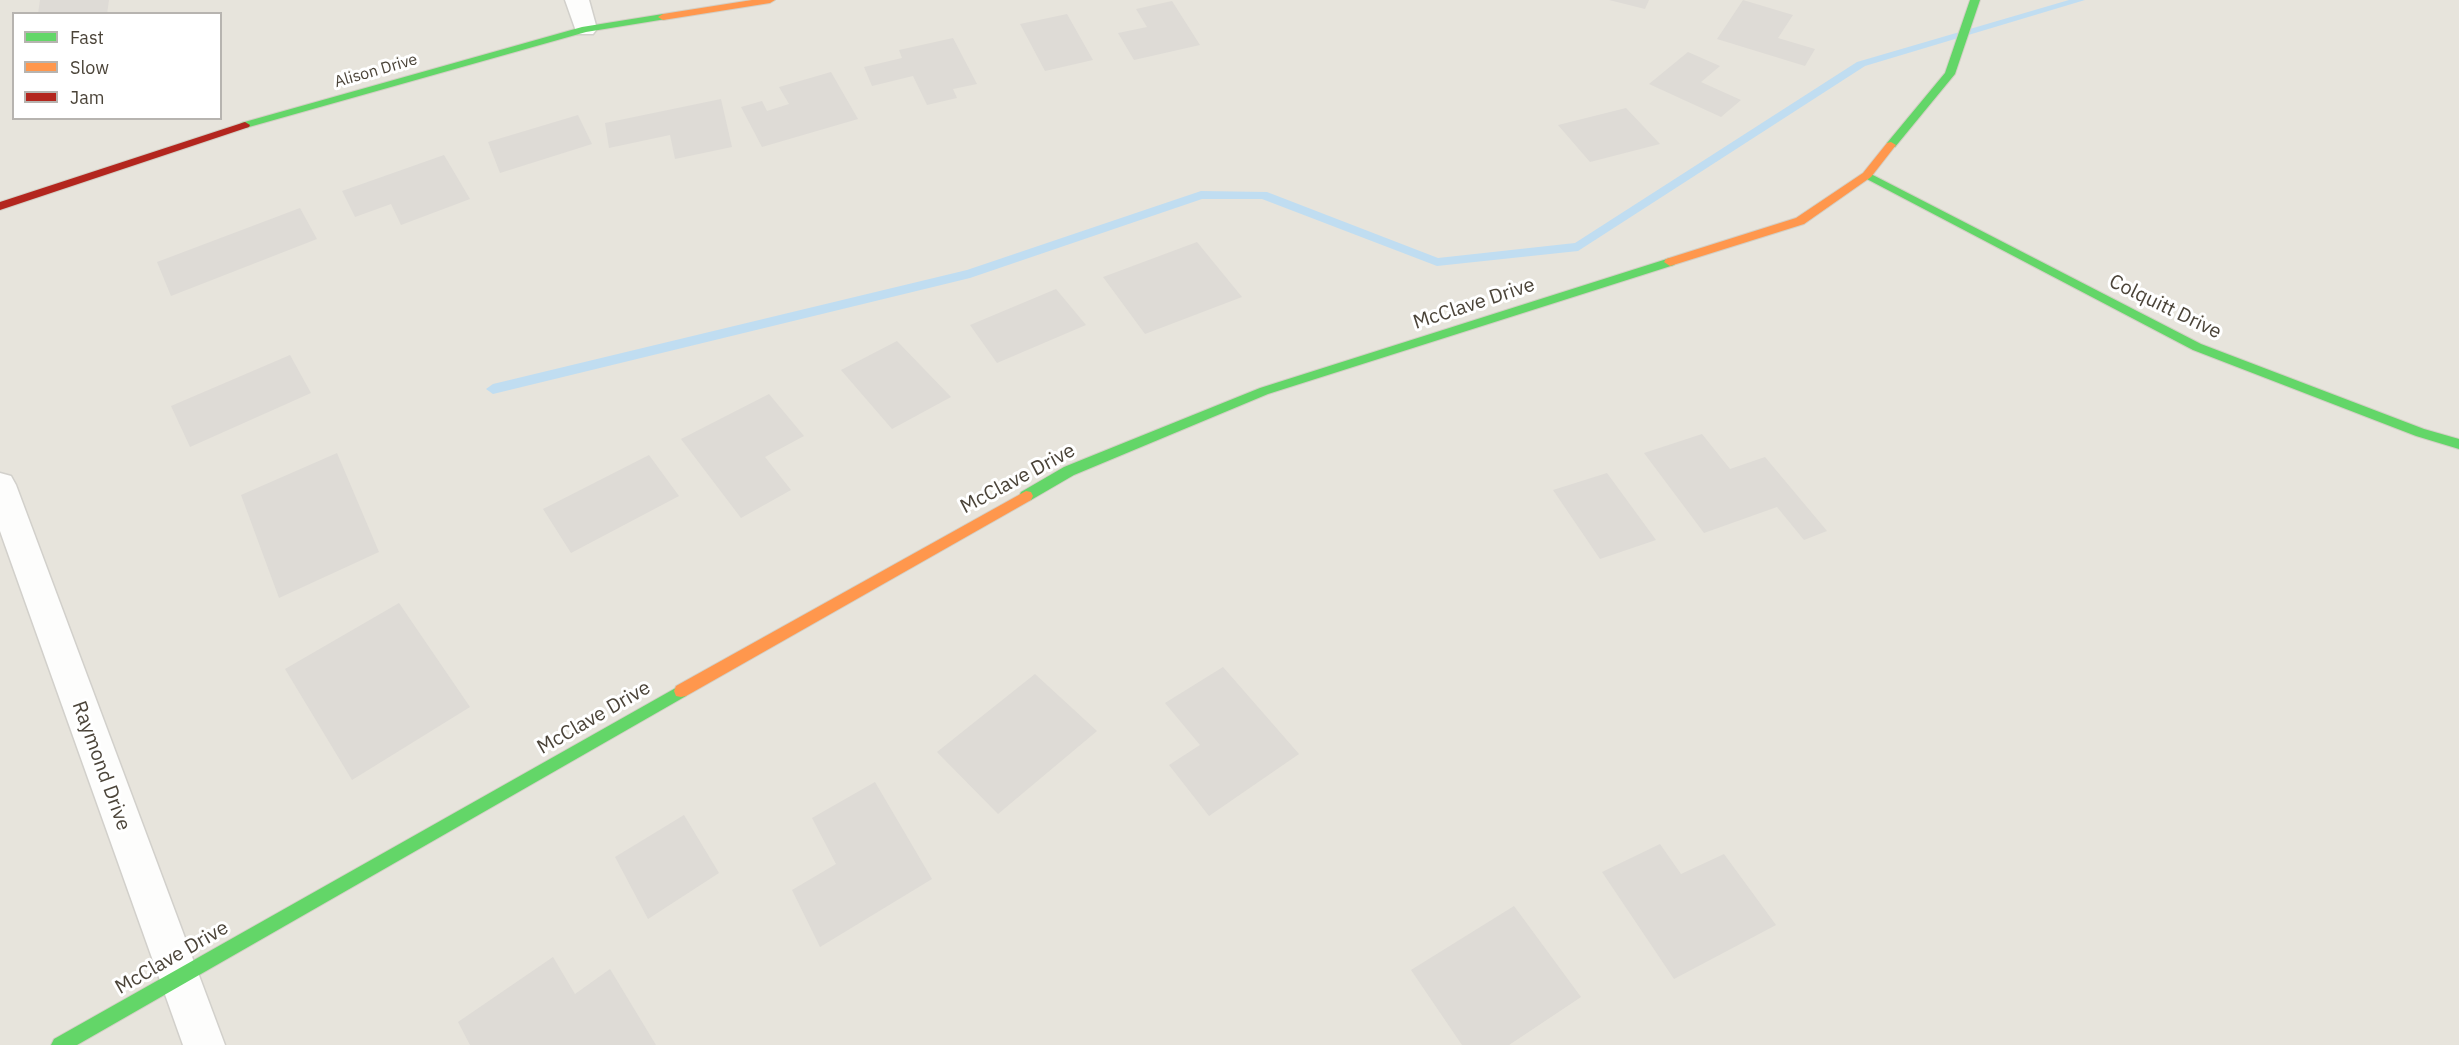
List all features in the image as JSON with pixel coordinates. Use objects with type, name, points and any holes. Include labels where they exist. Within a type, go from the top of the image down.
[{"type":"street","points":[[577,0],[585,29]]},
{"type":"street","name":"Alison Drive","points":[[0,206],[208,136],[585,29],[770,0]]},
{"type":"street","name":"McClave Drive","points":[[60,1045],[1069,471],[1264,391],[1800,221],[1867,175],[1950,74],[1975,0]]},
{"type":"street","name":"Colquitt Drive","points":[[1867,175],[2197,347],[2421,433],[2459,444]]},
{"type":"street","name":"Raymond Drive","points":[[0,485],[177,977],[204,1045]]},
{"type":"shaded area","points":[[0,0],[2459,0],[2459,1045],[0,1045]]},
{"type":"building","points":[[40,0],[109,0],[107,12],[38,12]]},
{"type":"building","points":[[1609,0],[1649,0],[1645,9]]},
{"type":"building","points":[[1743,0],[1793,15],[1778,38],[1815,49],[1805,66],[1717,39]]},
{"type":"building","points":[[1172,1],[1200,45],[1134,60],[1118,33],[1147,27],[1136,9]]},
{"type":"building","points":[[1067,14],[1093,60],[1045,71],[1020,24]]},
{"type":"building","points":[[953,38],[977,84],[953,89],[957,98],[927,105],[913,76],[872,86],[864,67],[902,58],[899,50]]},
{"type":"building","points":[[1688,52],[1720,66],[1701,82],[1741,100],[1721,117],[1649,84]]},
{"type":"building","points":[[831,72],[858,119],[762,147],[741,107],[762,101],[767,111],[789,104],[779,87]]},
{"type":"building","points":[[721,99],[732,147],[675,159],[670,135],[609,148],[605,123]]},
{"type":"building","points":[[1626,108],[1660,144],[1590,162],[1558,125]]},
{"type":"building","points":[[578,115],[592,144],[500,173],[488,142]]},
{"type":"building","points":[[444,155],[470,199],[401,225],[391,204],[355,217],[342,191]]},
{"type":"building","points":[[300,208],[317,239],[171,296],[157,262]]},
{"type":"building","points":[[1197,242],[1242,297],[1145,334],[1103,277]]},
{"type":"building","points":[[1056,289],[1086,325],[997,363],[970,325]]},
{"type":"building","points":[[897,341],[951,397],[892,429],[841,370]]},
{"type":"building","points":[[290,355],[311,393],[190,447],[171,406]]},
{"type":"building","points":[[769,394],[804,436],[765,457],[791,490],[741,518],[681,439]]},
{"type":"building","points":[[1702,434],[1730,469],[1765,457],[1827,531],[1804,540],[1777,507],[1704,533],[1644,453]]},
{"type":"building","points":[[337,453],[379,552],[279,598],[241,495]]},
{"type":"building","points":[[649,455],[679,496],[571,553],[543,509]]},
{"type":"building","points":[[1607,473],[1656,540],[1600,559],[1553,490]]},
{"type":"building","points":[[399,603],[470,707],[352,780],[285,669]]},
{"type":"building","points":[[1223,667],[1299,754],[1209,816],[1169,765],[1200,745],[1165,703]]},
{"type":"building","points":[[1035,674],[1097,731],[998,814],[937,752]]},
{"type":"building","points":[[875,782],[932,879],[820,947],[792,890],[836,864],[812,818]]},
{"type":"building","points":[[684,815],[719,873],[648,919],[615,857]]},
{"type":"building","points":[[1660,844],[1681,874],[1724,854],[1776,925],[1674,979],[1602,872]]},
{"type":"building","points":[[1514,906],[1581,997],[1509,1045],[1462,1045],[1411,970]]},
{"type":"building","points":[[553,957],[575,994],[610,969],[656,1045],[470,1045],[458,1022]]},
{"type":"waterway","points":[[493,389],[970,274],[1201,195],[1263,195],[1437,262],[1578,247],[1861,64],[2080,0]]},
{"type":"traffic: fast","points":[[1891,145],[1950,74],[1975,0]]},
{"type":"traffic: fast","points":[[245,125],[585,29],[663,17]]},
{"type":"traffic: fast","points":[[1867,175],[2197,347],[2421,433],[2459,444]]},
{"type":"traffic: fast","points":[[1026,496],[1069,471],[1264,391],[1670,262]]},
{"type":"traffic: fast","points":[[60,1045],[681,691]]},
{"type":"traffic: slow","points":[[663,17],[770,0]]},
{"type":"traffic: slow","points":[[1670,262],[1800,221],[1867,175],[1891,145]]},
{"type":"traffic: slow","points":[[681,691],[1026,496]]},
{"type":"traffic: jam","points":[[0,206],[245,125]]}]
